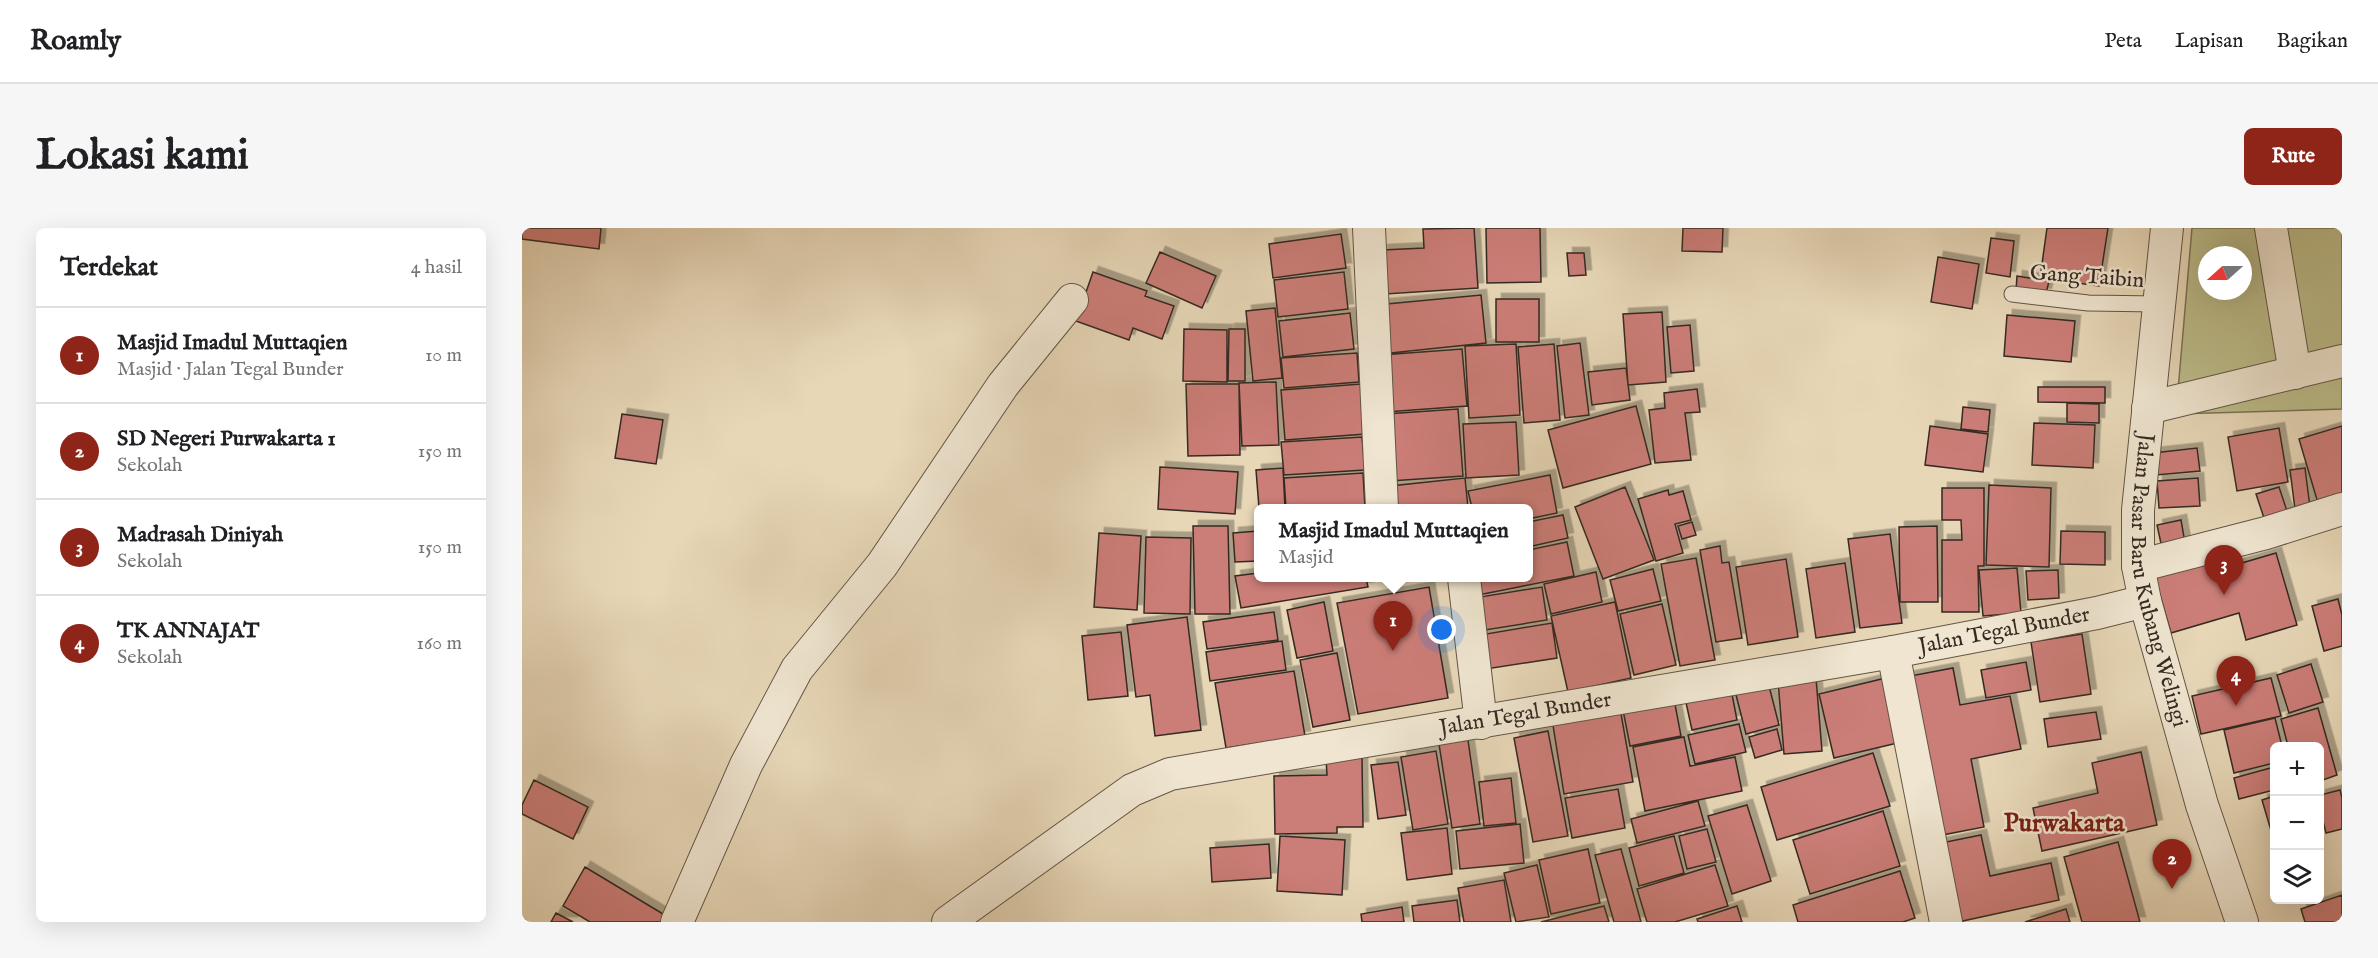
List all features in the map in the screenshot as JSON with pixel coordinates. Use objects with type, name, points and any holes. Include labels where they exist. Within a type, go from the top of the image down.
[{"type":"street","points":[[1369,228],[1382,504]]},
{"type":"street","name":"Jalan Pasar Baru Kubang Welingi","points":[[2168,228],[2158,304],[2138,510],[2138,566],[2145,601],[2202,805],[2242,922]]},
{"type":"street","points":[[2271,228],[2295,373]]},
{"type":"street","points":[[677,922],[746,765],[797,669],[882,565],[1003,385],[1072,300]]},
{"type":"street","points":[[2148,408],[2342,361]]},
{"type":"street","points":[[2138,566],[2266,533],[2342,509]]},
{"type":"street","points":[[1464,582],[1481,723]]},
{"type":"street","name":"Jalan Tegal Bunder","points":[[948,922],[1132,790],[1170,774],[1893,652],[2097,613],[2145,601]]},
{"type":"street","points":[[1893,652],[1946,922]]},
{"type":"lane","name":"Gang Taibin","points":[[2012,294],[2088,303],[2158,304]]},
{"type":"green space","points":[[2192,228],[2342,228],[2342,409],[2176,414]]},
{"type":"building","points":[[522,228],[601,228],[599,249],[522,239]]},
{"type":"building","points":[[1474,228],[1478,288],[1385,294],[1382,250],[1424,248],[1423,229]]},
{"type":"building","points":[[1486,228],[1540,228],[1541,282],[1487,283]]},
{"type":"building","points":[[1683,228],[1723,228],[1722,252],[1682,251]]},
{"type":"building","points":[[2047,228],[2108,228],[2099,286],[2040,278]]},
{"type":"building","points":[[1341,234],[1346,268],[1273,278],[1269,244]]},
{"type":"building","points":[[1991,238],[2014,241],[2010,277],[1986,273]]},
{"type":"building","points":[[1160,252],[1216,276],[1202,308],[1146,283]]},
{"type":"building","points":[[1567,253],[1584,253],[1586,275],[1569,276]]},
{"type":"building","points":[[1938,257],[1979,264],[1972,309],[1931,302]]},
{"type":"building","points":[[1093,272],[1147,291],[1145,296],[1174,306],[1162,339],[1133,328],[1129,340],[1076,321]]},
{"type":"building","points":[[1344,272],[1348,309],[1278,317],[1274,280]]},
{"type":"building","points":[[2017,276],[2049,281],[2046,294],[2016,290]]},
{"type":"building","points":[[1481,295],[1486,343],[1381,354],[1376,305]]},
{"type":"building","points":[[1496,299],[1539,299],[1539,342],[1496,342]]},
{"type":"building","points":[[1275,308],[1282,378],[1253,381],[1246,311]]},
{"type":"building","points":[[1662,312],[1666,382],[1628,385],[1623,314]]},
{"type":"building","points":[[1350,313],[1354,349],[1283,357],[1279,321]]},
{"type":"building","points":[[2007,315],[2075,321],[2071,362],[2004,356]]},
{"type":"building","points":[[1690,325],[1694,371],[1671,373],[1667,327]]},
{"type":"building","points":[[1184,329],[1227,330],[1227,382],[1183,381]]},
{"type":"building","points":[[1229,329],[1245,329],[1245,381],[1228,381]]},
{"type":"building","points":[[1580,343],[1589,415],[1565,418],[1557,346]]},
{"type":"building","points":[[1516,344],[1520,415],[1469,418],[1465,346]]},
{"type":"building","points":[[1554,344],[1560,420],[1524,423],[1518,347]]},
{"type":"building","points":[[1462,349],[1467,406],[1386,412],[1381,355]]},
{"type":"building","points":[[1357,353],[1359,382],[1284,388],[1281,358]]},
{"type":"building","points":[[1626,368],[1630,400],[1592,405],[1588,372]]},
{"type":"building","points":[[1276,382],[1279,445],[1242,446],[1239,383]]},
{"type":"building","points":[[1186,384],[1239,384],[1240,455],[1188,456]]},
{"type":"building","points":[[1361,384],[1366,434],[1285,440],[1281,390]]},
{"type":"building","points":[[2038,387],[2105,387],[2105,403],[2038,402]]},
{"type":"building","points":[[1697,389],[1700,412],[1685,413],[1691,460],[1655,463],[1649,410],[1665,408],[1664,393]]},
{"type":"building","points":[[2067,403],[2099,404],[2099,423],[2067,422]]},
{"type":"building","points":[[1636,406],[1651,464],[1563,488],[1548,430]]},
{"type":"building","points":[[1963,407],[1990,410],[1988,432],[1961,429]]},
{"type":"building","points":[[1458,409],[1463,476],[1390,481],[1385,414]]},
{"type":"building","points":[[622,414],[663,420],[656,464],[615,458]]},
{"type":"building","points":[[1516,422],[1519,475],[1466,478],[1463,424]]},
{"type":"building","points":[[2034,423],[2095,425],[2093,468],[2032,465]]},
{"type":"building","points":[[1930,426],[1988,434],[1983,472],[1925,465]]},
{"type":"building","points":[[2342,426],[2342,503],[2320,510],[2299,439]]},
{"type":"building","points":[[2279,428],[2288,482],[2237,491],[2228,437]]},
{"type":"building","points":[[1362,437],[1365,470],[1284,475],[1281,442]]},
{"type":"building","points":[[2197,448],[2200,471],[2156,475],[2153,453]]},
{"type":"building","points":[[1160,467],[1238,472],[1235,514],[1158,509]]},
{"type":"building","points":[[1283,468],[1285,504],[1259,504],[1256,470]]},
{"type":"building","points":[[2305,468],[2311,515],[2296,517],[2290,470]]},
{"type":"building","points":[[1363,473],[1365,504],[1286,504],[1284,478]]},
{"type":"building","points":[[1550,475],[1557,513],[1533,518],[1533,504],[1471,504],[1468,491]]},
{"type":"building","points":[[1465,478],[1468,504],[1392,504],[1390,486]]},
{"type":"building","points":[[2198,478],[2200,506],[2159,508],[2157,481]]},
{"type":"building","points":[[1989,485],[2051,488],[2049,567],[1986,565]]},
{"type":"building","points":[[1625,487],[1654,560],[1603,579],[1575,507]]},
{"type":"building","points":[[2279,487],[2290,520],[2267,527],[2256,494]]},
{"type":"building","points":[[1942,488],[1984,488],[1984,566],[1978,566],[1979,612],[1942,612],[1942,540],[1962,540],[1961,520],[1942,520]]},
{"type":"building","points":[[1668,490],[1669,495],[1683,491],[1691,520],[1675,524],[1683,553],[1656,561],[1638,499]]},
{"type":"building","points":[[1563,515],[1568,538],[1533,546],[1533,521]]},
{"type":"building","points":[[2181,520],[2185,543],[2162,548],[2157,525]]},
{"type":"building","points":[[1692,522],[1696,535],[1682,539],[1678,526]]},
{"type":"building","points":[[1193,526],[1228,526],[1230,614],[1195,614]]},
{"type":"building","points":[[1937,526],[1938,602],[1900,602],[1899,527]]},
{"type":"building","points":[[1254,531],[1254,561],[1235,562],[1233,533]]},
{"type":"building","points":[[2061,531],[2105,532],[2105,565],[2060,564]]},
{"type":"building","points":[[1099,533],[1141,536],[1137,610],[1094,607]]},
{"type":"building","points":[[1890,534],[1902,623],[1860,628],[1848,539]]},
{"type":"building","points":[[1146,537],[1191,538],[1190,614],[1144,613]]},
{"type":"building","points":[[1567,542],[1574,576],[1473,596],[1470,582],[1533,582],[1533,549]]},
{"type":"building","points":[[1720,546],[1722,563],[1729,562],[1742,638],[1716,642],[1700,550]]},
{"type":"building","points":[[2276,553],[2297,625],[2246,640],[2239,613],[2171,633],[2155,578],[2225,557],[2228,567]]},
{"type":"building","points":[[1696,558],[1715,660],[1680,666],[1661,564]]},
{"type":"building","points":[[1786,559],[1798,637],[1748,645],[1736,567]]},
{"type":"building","points":[[1845,563],[1855,632],[1816,638],[1806,569]]},
{"type":"building","points":[[2017,568],[2021,613],[1983,616],[1979,570]]},
{"type":"building","points":[[1653,569],[1661,601],[1618,611],[1610,580]]},
{"type":"building","points":[[2058,570],[2059,598],[2028,600],[2026,571]]},
{"type":"building","points":[[1596,572],[1602,602],[1551,614],[1544,584]]},
{"type":"building","points":[[1254,574],[1254,582],[1367,582],[1368,587],[1241,608],[1235,576]]},
{"type":"building","points":[[1429,587],[1448,698],[1358,714],[1337,603]]},
{"type":"building","points":[[1542,587],[1547,620],[1485,630],[1480,597]]},
{"type":"building","points":[[2338,599],[2342,615],[2342,646],[2324,651],[2312,606]]},
{"type":"building","points":[[1324,602],[1333,651],[1297,658],[1287,610]]},
{"type":"building","points":[[1615,602],[1631,678],[1568,692],[1551,616]]},
{"type":"building","points":[[1662,604],[1676,665],[1634,675],[1620,614]]},
{"type":"building","points":[[1274,612],[1278,640],[1207,649],[1203,622]]},
{"type":"building","points":[[1187,617],[1201,730],[1155,736],[1150,695],[1136,697],[1127,625]]},
{"type":"building","points":[[1552,623],[1557,658],[1486,669],[1480,635]]},
{"type":"building","points":[[1121,632],[1128,696],[1088,700],[1082,636]]},
{"type":"building","points":[[2082,634],[2091,694],[2040,702],[2031,642]]},
{"type":"building","points":[[1282,641],[1286,670],[1210,681],[1206,652]]},
{"type":"building","points":[[1337,653],[1350,720],[1313,727],[1300,660]]},
{"type":"building","points":[[2026,662],[2031,690],[1986,698],[1981,670]]},
{"type":"building","points":[[2311,664],[2323,702],[2289,713],[2277,675]]},
{"type":"building","points":[[1953,668],[1960,705],[2010,696],[2021,749],[1971,759],[1984,827],[1937,836],[1905,677]]},
{"type":"building","points":[[1294,671],[1305,736],[1226,748],[1215,683]]},
{"type":"building","points":[[1890,677],[1906,741],[1834,758],[1819,694]]},
{"type":"building","points":[[1816,678],[1822,751],[1784,754],[1778,681]]},
{"type":"building","points":[[2271,678],[2281,716],[2201,734],[2192,696]]},
{"type":"building","points":[[1768,682],[1779,725],[1746,734],[1735,691]]},
{"type":"building","points":[[1731,689],[1737,720],[1692,730],[1685,698]]},
{"type":"building","points":[[1674,699],[1681,736],[1630,746],[1623,710]]},
{"type":"building","points":[[1620,708],[1633,782],[1564,794],[1552,719]]},
{"type":"building","points":[[2318,708],[2337,775],[2324,780],[2324,742],[2287,742],[2281,719]]},
{"type":"building","points":[[2096,712],[2101,739],[2048,747],[2044,719]]},
{"type":"building","points":[[2275,718],[2281,742],[2270,742],[2270,764],[2234,773],[2224,730]]},
{"type":"building","points":[[1739,724],[1746,752],[1695,764],[1688,735]]},
{"type":"building","points":[[1777,729],[1782,750],[1755,758],[1749,737]]},
{"type":"building","points":[[1548,731],[1568,836],[1533,842],[1514,738]]},
{"type":"building","points":[[1684,737],[1690,766],[1735,757],[1742,791],[1645,811],[1633,747]]},
{"type":"building","points":[[1468,740],[1480,824],[1452,828],[1439,744]]},
{"type":"building","points":[[1436,751],[1448,824],[1413,830],[1401,757]]},
{"type":"building","points":[[2141,752],[2157,825],[2042,851],[2033,808],[2098,793],[2092,763]]},
{"type":"building","points":[[1873,753],[1890,806],[1777,840],[1761,787]]},
{"type":"building","points":[[1362,758],[1363,827],[1337,827],[1337,833],[1275,834],[1274,776],[1327,775],[1326,759]]},
{"type":"building","points":[[1398,762],[1406,815],[1378,819],[1371,765]]},
{"type":"building","points":[[2270,768],[2270,791],[2239,799],[2234,778]]},
{"type":"building","points":[[1511,778],[1516,823],[1484,826],[1479,782]]},
{"type":"building","points":[[534,780],[588,807],[573,839],[522,814],[522,805]]},
{"type":"building","points":[[1618,789],[1625,828],[1572,838],[1565,798]]},
{"type":"building","points":[[2340,790],[2342,829],[2326,833],[2324,794]]},
{"type":"building","points":[[2270,797],[2270,827],[2262,800]]},
{"type":"building","points":[[1698,801],[1705,826],[1637,843],[1631,819]]},
{"type":"building","points":[[1747,805],[1771,881],[1732,894],[1708,816]]},
{"type":"building","points":[[1883,811],[1900,866],[1810,894],[1793,840]]},
{"type":"building","points":[[1520,824],[1524,863],[1460,869],[1456,831]]},
{"type":"building","points":[[1447,828],[1452,874],[1407,880],[1401,833]]},
{"type":"building","points":[[1707,829],[1716,862],[1687,869],[1679,836]]},
{"type":"building","points":[[1981,835],[1990,876],[2051,863],[2059,900],[1958,922],[1941,843]]},
{"type":"building","points":[[1280,836],[1345,840],[1342,895],[1277,891]]},
{"type":"building","points":[[1674,836],[1684,873],[1639,886],[1629,848]]},
{"type":"building","points":[[2118,842],[2140,922],[2082,922],[2064,857]]},
{"type":"building","points":[[1269,844],[1271,878],[1212,882],[1210,848]]},
{"type":"building","points":[[1588,849],[1600,903],[1551,914],[1539,860]]},
{"type":"building","points":[[1621,849],[1641,922],[1614,922],[1595,855]]},
{"type":"building","points":[[1537,865],[1549,917],[1516,922],[1504,873]]},
{"type":"building","points":[[1715,865],[1728,906],[1675,922],[1647,922],[1637,889]]},
{"type":"building","points":[[585,867],[673,920],[671,922],[590,922],[563,906]]},
{"type":"building","points":[[1900,871],[1915,918],[1903,922],[1798,922],[1793,905]]},
{"type":"building","points":[[1504,880],[1511,922],[1464,922],[1458,888]]},
{"type":"building","points":[[2342,895],[2342,922],[2305,922],[2301,909],[2324,904],[2324,901]]},
{"type":"building","points":[[1457,900],[1460,922],[1414,922],[1412,906]]},
{"type":"building","points":[[1604,906],[1609,922],[1541,922]]},
{"type":"building","points":[[1737,906],[1742,922],[1698,922],[1697,919]]},
{"type":"building","points":[[1402,907],[1404,922],[1362,922],[1361,914]]},
{"type":"building","points":[[2066,909],[2070,922],[2025,922]]},
{"type":"building","points":[[556,913],[573,922],[551,922]]},
{"type":"place","name":"Madrasah Diniyah","points":[[2224,595]]},
{"type":"place","name":"Masjid Imadul Muttaqien","points":[[1393,651]]},
{"type":"place","name":"TK ANNAJAT","points":[[2236,706]]},
{"type":"place","name":"SD Negeri Purwakarta 1","points":[[2172,889]]},
{"type":"district","name":"Purwakarta","points":[[2064,823]]}]
